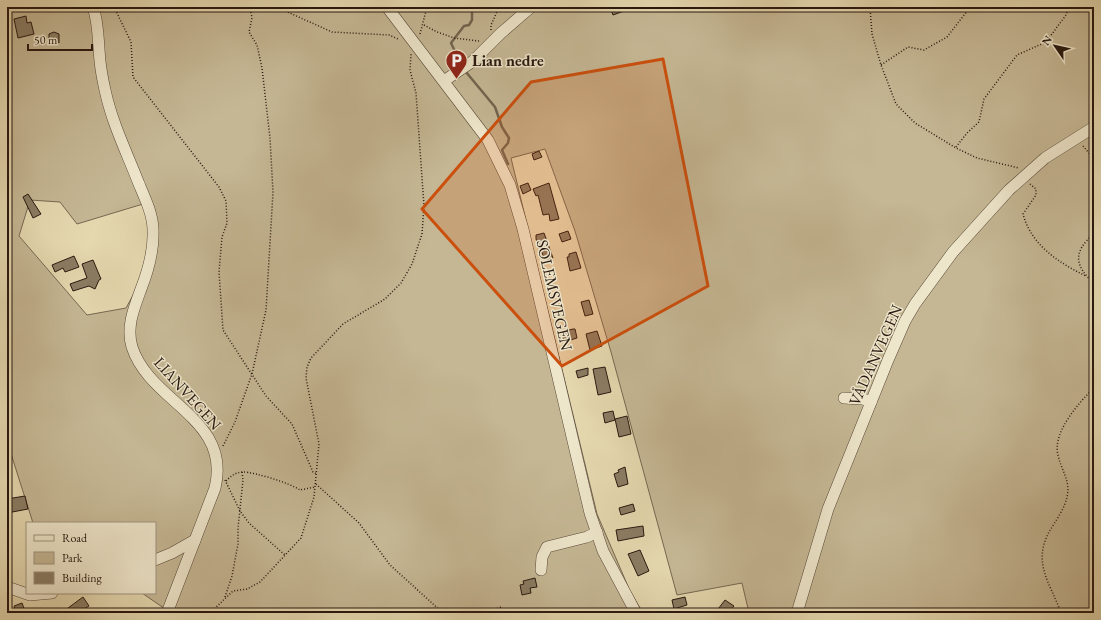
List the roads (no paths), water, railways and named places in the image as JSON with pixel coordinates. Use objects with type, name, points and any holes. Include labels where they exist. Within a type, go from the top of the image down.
[{"type":"street","name":"LIANVEGEN","points":[[93,7],[98,26],[100,61],[108,100],[145,199],[153,230],[148,268],[130,323],[132,345],[140,365],[149,376],[181,405],[205,432],[216,458],[222,479],[195,540],[167,613]]},
{"type":"street","name":"SOLEMSVEGEN","points":[[387,7],[488,140],[503,170],[517,205],[579,468],[597,532],[610,565],[636,613]]},
{"type":"street","points":[[444,81],[473,61],[510,24],[531,7]]},
{"type":"street","name":"VÅDANVEGEN","points":[[797,613],[828,508],[905,321],[915,304],[966,236],[1024,175],[1044,158],[1094,127]]},
{"type":"street","points":[[844,398],[871,402]]},
{"type":"street","points":[[541,570],[542,557],[547,547],[587,537],[597,532]]},
{"type":"street","points":[[156,560],[172,553],[195,540]]},
{"type":"street","points":[[7,587],[26,594]]},
{"type":"street","points":[[27,594],[41,594]]},
{"type":"waterway","points":[[461,64],[451,43],[464,26],[469,25],[472,20],[472,7]]},
{"type":"waterway","points":[[466,72],[495,107],[502,127],[509,138],[508,143],[502,150],[508,164]]},
{"type":"place","name":"Lian nedre","points":[[457,80]]}]
